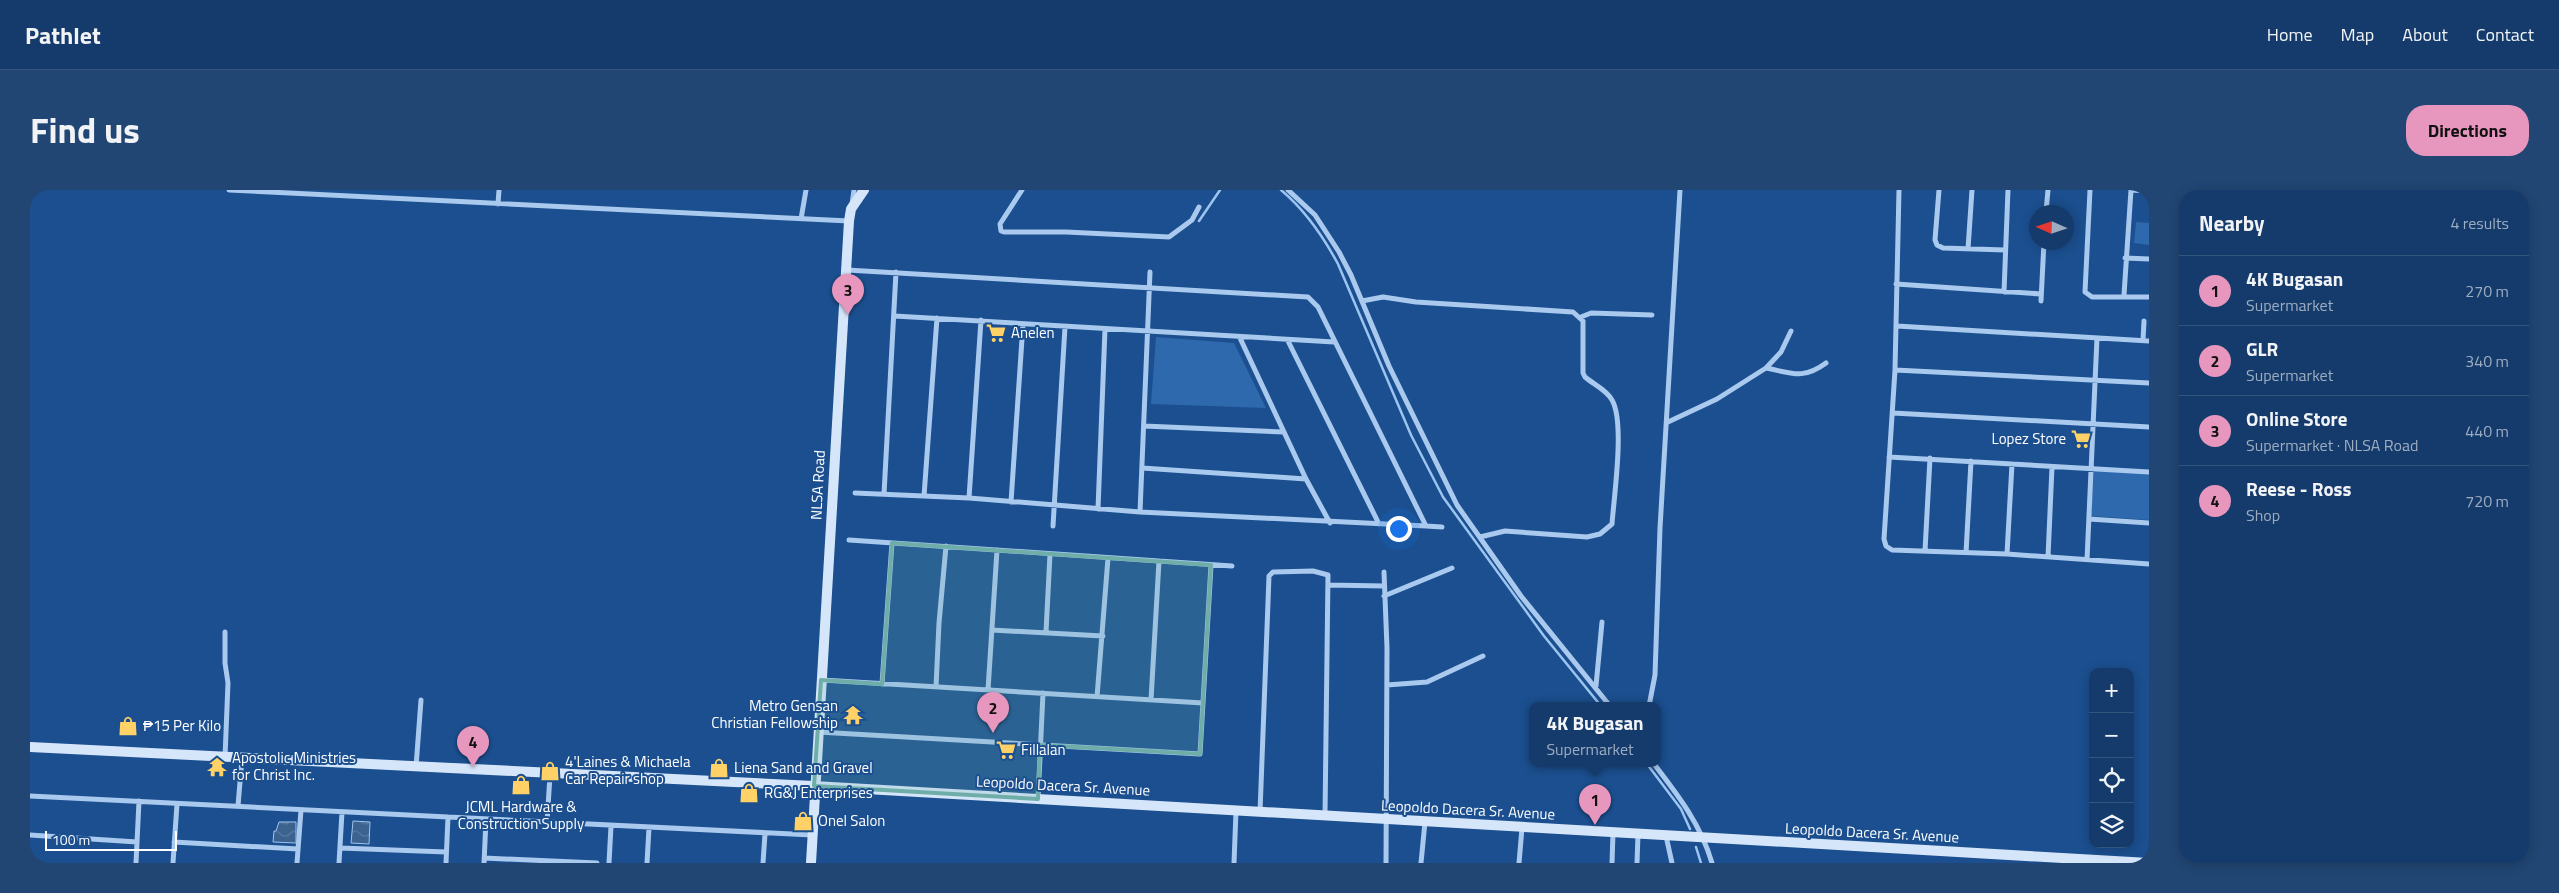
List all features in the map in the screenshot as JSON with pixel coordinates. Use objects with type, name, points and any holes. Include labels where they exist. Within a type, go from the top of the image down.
[{"type":"main road","name":"NLSA Road","points":[[811,863],[814,786],[849,221],[851,209],[864,190]]},
{"type":"main road","name":"Leopoldo Dacera Sr. Avenue","points":[[30,747],[814,786],[2149,863]]},
{"type":"street","points":[[229,190],[849,221]]},
{"type":"street","points":[[498,204],[499,190]]},
{"type":"street","points":[[801,219],[806,190]]},
{"type":"street","points":[[851,209],[854,190]]},
{"type":"street","points":[[1022,190],[1000,224],[1001,231],[1169,237],[1192,220],[1199,207]]},
{"type":"street","points":[[1288,190],[1315,215],[1327,232],[1351,275],[1389,366],[1443,480],[1457,505],[1540,620],[1607,702]]},
{"type":"street","points":[[1650,702],[1655,675],[1660,528],[1668,422],[1680,190]]},
{"type":"street","points":[[1899,190],[1896,284],[1897,326],[1884,543],[1892,550],[2007,554],[2149,564]]},
{"type":"street","points":[[1939,190],[1936,243],[1943,248],[2005,250]]},
{"type":"street","points":[[1968,249],[1972,190]]},
{"type":"street","points":[[2004,292],[2008,190]]},
{"type":"street","points":[[2047,205],[2048,190]]},
{"type":"street","points":[[2090,190],[2084,289],[2092,297],[2124,295],[2149,297]]},
{"type":"street","points":[[2124,295],[2131,190],[2149,191]]},
{"type":"street","points":[[2041,301],[2044,250]]},
{"type":"street","points":[[2126,258],[2149,259]]},
{"type":"street","points":[[846,270],[1308,297],[1318,307],[1426,526]]},
{"type":"street","points":[[884,494],[896,272]]},
{"type":"street","points":[[1140,512],[1150,272]]},
{"type":"street","points":[[1896,284],[2041,294]]},
{"type":"street","points":[[1362,301],[1384,297],[1416,302],[1573,312],[1580,316],[1584,326],[1583,373],[1585,377],[1611,398],[1616,414],[1617,444],[1612,524],[1600,534],[1587,538],[1505,531],[1480,537]]},
{"type":"street","points":[[1580,316],[1590,313],[1652,316]]},
{"type":"street","points":[[895,316],[1288,341],[1334,342]]},
{"type":"street","points":[[924,496],[937,318]]},
{"type":"street","points":[[969,498],[981,320]]},
{"type":"street","points":[[1897,326],[2146,341],[2144,321]]},
{"type":"street","points":[[1011,502],[1023,324]]},
{"type":"street","points":[[1053,526],[1065,327]]},
{"type":"street","points":[[1098,509],[1106,329]]},
{"type":"street","points":[[1668,422],[1717,399],[1766,368],[1782,352],[1791,331]]},
{"type":"street","points":[[1240,338],[1306,478],[1330,523]]},
{"type":"street","points":[[2087,560],[2097,338]]},
{"type":"street","points":[[1288,341],[1379,524]]},
{"type":"street","points":[[1766,368],[1803,375],[1812,373],[1826,363]]},
{"type":"street","points":[[1895,370],[2149,382]]},
{"type":"street","points":[[1893,413],[2149,427]]},
{"type":"street","points":[[1144,426],[1284,432]]},
{"type":"street","points":[[1890,457],[2149,472]]},
{"type":"street","points":[[1925,551],[1930,458]]},
{"type":"street","points":[[1966,553],[1971,461]]},
{"type":"street","points":[[2007,554],[2012,464]]},
{"type":"street","points":[[2048,557],[2052,466]]},
{"type":"street","points":[[1142,468],[1306,478]]},
{"type":"street","points":[[855,493],[969,498],[1055,507],[1140,512],[1330,523],[1442,527]]},
{"type":"street","points":[[2089,519],[2149,523]]},
{"type":"street","points":[[849,540],[1232,566]]},
{"type":"street","points":[[882,684],[892,543]]},
{"type":"street","points":[[936,687],[939,623],[946,546]]},
{"type":"street","points":[[988,690],[997,550]]},
{"type":"street","points":[[1046,632],[1050,554]]},
{"type":"street","points":[[1097,696],[1108,558]]},
{"type":"street","points":[[1151,700],[1159,561]]},
{"type":"street","points":[[818,732],[1200,754],[1211,565]]},
{"type":"street","points":[[1384,596],[1452,568]]},
{"type":"street","points":[[1260,812],[1269,576],[1277,571],[1324,573],[1328,575],[1325,816]]},
{"type":"street","points":[[1384,572],[1387,686],[1386,863]]},
{"type":"street","points":[[1328,585],[1384,586]]},
{"type":"street","points":[[1596,687],[1602,622]]},
{"type":"street","points":[[992,630],[1103,636]]},
{"type":"street","points":[[225,632],[225,663],[228,683],[225,757]]},
{"type":"street","points":[[1387,686],[1427,682],[1483,656]]},
{"type":"street","points":[[821,680],[1203,703]]},
{"type":"street","points":[[1038,800],[1043,693]]},
{"type":"street","points":[[416,767],[421,700]]},
{"type":"street","points":[[238,806],[242,758]]},
{"type":"street","points":[[1656,767],[1684,803],[1705,838],[1712,863]]},
{"type":"street","points":[[547,822],[550,774]]},
{"type":"street","points":[[30,796],[812,835]]},
{"type":"street","points":[[136,863],[139,801]]},
{"type":"street","points":[[173,863],[177,804]]},
{"type":"street","points":[[297,863],[301,810]]},
{"type":"street","points":[[1234,863],[1236,811]]},
{"type":"street","points":[[339,863],[342,812]]},
{"type":"street","points":[[446,863],[448,818]]},
{"type":"street","points":[[486,820],[484,861],[597,863]]},
{"type":"street","points":[[1421,863],[1425,822]]},
{"type":"street","points":[[609,863],[611,826]]},
{"type":"street","points":[[647,863],[649,828]]},
{"type":"street","points":[[1519,863],[1522,828]]},
{"type":"street","points":[[1612,863],[1613,833]]},
{"type":"street","points":[[763,863],[765,834]]},
{"type":"street","points":[[1637,863],[1638,834]]},
{"type":"street","points":[[30,835],[136,842]]},
{"type":"street","points":[[1666,836],[1672,863]]},
{"type":"street","points":[[174,842],[298,849]]},
{"type":"street","points":[[340,848],[446,852]]},
{"type":"highlighted area","points":[[892,543],[1211,565],[1200,754],[1040,745],[1038,799],[814,786],[821,680],[882,684]]},
{"type":"shaded area","points":[[2136,222],[2149,223],[2149,245],[2134,243]]},
{"type":"shaded area","points":[[1156,337],[1234,343],[1266,408],[1151,404]]},
{"type":"shaded area","points":[[2094,469],[2149,473],[2149,520],[2091,516]]},
{"type":"water","points":[[353,821],[370,822],[369,844],[351,843]]},
{"type":"water","points":[[279,822],[296,822],[296,843],[273,842],[274,831],[276,831]]},
{"type":"waterway","points":[[1199,221],[1220,190]]},
{"type":"waterway","points":[[1281,190],[1313,224],[1338,264],[1411,435],[1443,497],[1544,636],[1598,702]]},
{"type":"waterway","points":[[1649,767],[1681,809],[1690,829]]},
{"type":"waterway","points":[[1696,847],[1701,863]]},
{"type":"place","name":"Online Store","points":[[848,315]]},
{"type":"place","name":"Anelen","points":[[996,333]]},
{"type":"place","name":"Lopez Store","points":[[2081,439]]},
{"type":"place","name":"Metro Gensan Christian Fellowship","points":[[853,715]]},
{"type":"place","name":"₱15 Per Kilo","points":[[128,726]]},
{"type":"place","name":"GLR","points":[[993,733]]},
{"type":"place","name":"Fillalan","points":[[1006,750]]},
{"type":"place","name":"Apostolic Ministries for Christ Inc.","points":[[217,767]]},
{"type":"place","name":"Reese - Ross","points":[[473,767]]},
{"type":"place","name":"Liena Sand and Gravel","points":[[719,768]]},
{"type":"place","name":"4'Laines & Michaela Car Repair shop","points":[[550,771]]},
{"type":"place","name":"JCML Hardware & Construction Supply","points":[[521,785]]},
{"type":"place","name":"RG&J Enterprises","points":[[749,793]]},
{"type":"place","name":"Onel Salon","points":[[803,821]]},
{"type":"place","name":"4K Bugasan","points":[[1595,825]]}]
